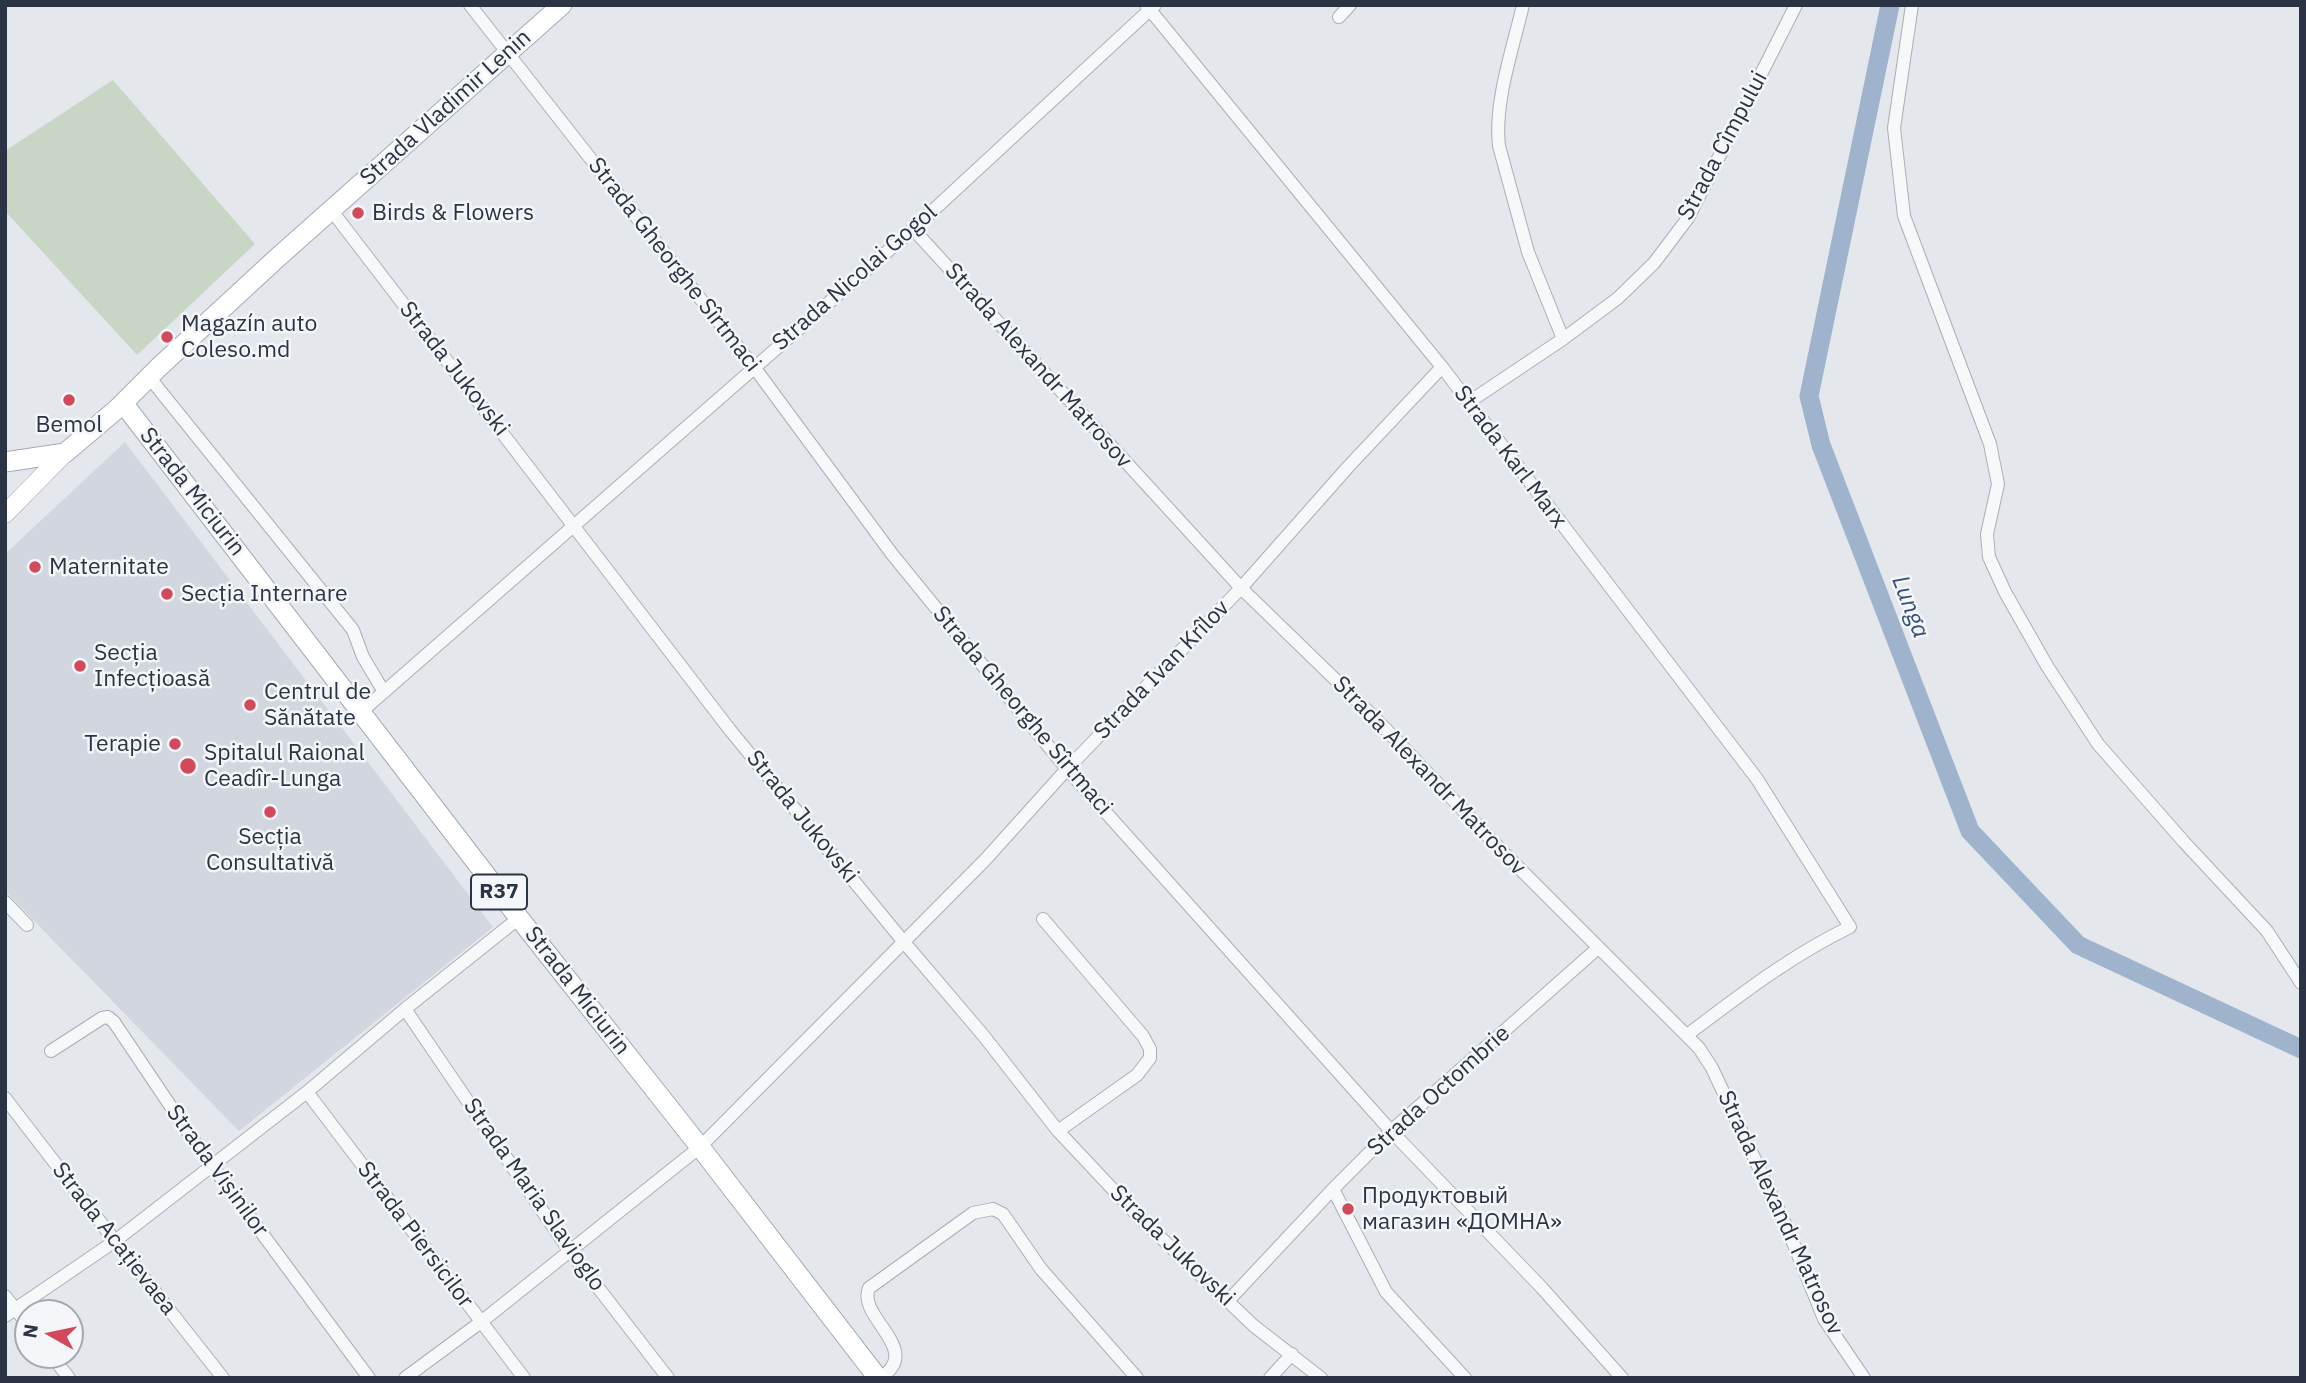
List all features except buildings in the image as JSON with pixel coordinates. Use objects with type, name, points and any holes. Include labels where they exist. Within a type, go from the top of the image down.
[{"type":"main road","name":"Strada Vladimir Lenin","points":[[65,453],[562,5]]},
{"type":"main road","name":"Strada Miciurin","points":[[123,403],[519,918],[879,1378]]},
{"type":"main road","points":[[5,463],[65,453]]},
{"type":"main road","points":[[5,514],[65,453]]},
{"type":"street","name":"Strada Gheorghe Sîrtmaci","points":[[470,5],[754,367],[892,554],[1067,769],[1391,1131],[1542,1288],[1622,1378]]},
{"type":"street","points":[[1339,17],[1350,5]]},
{"type":"street","points":[[1522,5],[1497,130],[1528,252],[1563,339]]},
{"type":"street","name":"Strada Cîmpului","points":[[1469,402],[1563,339],[1618,298],[1654,262],[1688,218],[1796,5]]},
{"type":"street","points":[[1912,5],[1894,128],[1904,216],[1990,443],[1998,484],[1987,534],[1989,556],[2047,666],[2098,744],[2267,931],[2301,982]]},
{"type":"street","name":"Strada Nicolai Gogol","points":[[361,712],[913,229],[1150,7]]},
{"type":"street","name":"Strada Karl Marx","points":[[1150,7],[1442,367],[1757,779],[1850,927],[1782,965],[1687,1035]]},
{"type":"street","name":"Strada Jukovski","points":[[332,211],[730,730],[983,1035],[1059,1131],[1137,1215],[1254,1326],[1321,1378]]},
{"type":"street","name":"Strada Alexandr Matrosov","points":[[913,229],[1241,588],[1377,720],[1598,948],[1687,1035],[1712,1068],[1788,1230],[1824,1319],[1864,1378]]},
{"type":"street","name":"Strada Ivan Krîlov","points":[[405,1378],[481,1322],[700,1147],[985,860],[1067,769],[1241,588],[1348,467],[1442,367]]},
{"type":"street","points":[[149,377],[353,630],[363,657],[384,692]]},
{"type":"street","points":[[5,902],[27,925]]},
{"type":"street","points":[[5,1296],[10,1313],[115,1241],[307,1092],[519,918]]},
{"type":"street","points":[[1043,919],[1143,1036],[1150,1049],[1150,1058],[1137,1075],[1059,1131]]},
{"type":"street","name":"Strada Octombrie","points":[[1228,1301],[1391,1131],[1598,948]]},
{"type":"street","name":"Strada Maria Slavioglo","points":[[405,1009],[569,1250],[668,1378]]},
{"type":"street","name":"Strada Vișinilor","points":[[51,1051],[102,1017],[108,1017],[114,1022],[212,1165],[369,1378]]},
{"type":"street","name":"Strada Piersicilor","points":[[307,1092],[524,1378]]},
{"type":"street","name":"Strada Acațievaea","points":[[5,1098],[223,1378]]},
{"type":"street","points":[[1333,1189],[1386,1292],[1465,1378]]},
{"type":"street","points":[[879,1378],[889,1372],[894,1363],[894,1350],[890,1337],[867,1303],[869,1288],[973,1213],[993,1209],[1003,1214],[1041,1269],[1138,1378]]},
{"type":"street","points":[[1270,1378],[1292,1354]]},
{"type":"shaded area","name":"Spitalul Raional Ceadîr-Lunga","points":[[125,442],[493,927],[239,1131],[5,891],[5,554]]},
{"type":"green space","points":[[113,80],[255,244],[137,355],[5,211],[5,151]]},
{"type":"waterway","name":"Lunga","points":[[1890,5],[1809,396],[1821,445],[1970,831],[2078,945],[2301,1049]]},
{"type":"place","name":"Birds & Flowers","points":[[358,213]]},
{"type":"place","name":"Magazín auto Coleso.md","points":[[167,337]]},
{"type":"place","name":"Bemol","points":[[69,400]]},
{"type":"place","name":"Maternitate","points":[[35,567]]},
{"type":"place","name":"Secția Internare","points":[[167,594]]},
{"type":"place","name":"Secția Infecțioasă","points":[[80,666]]},
{"type":"place","name":"Centrul de Sănătate","points":[[250,705]]},
{"type":"place","name":"Terapie","points":[[175,744]]},
{"type":"place","name":"Spitalul Raional Ceadîr-Lunga","points":[[188,766]]},
{"type":"place","name":"Secția Consultativă","points":[[270,812]]},
{"type":"place","name":"Продуктовый магазин «ДОМНА»","points":[[1348,1209]]}]
